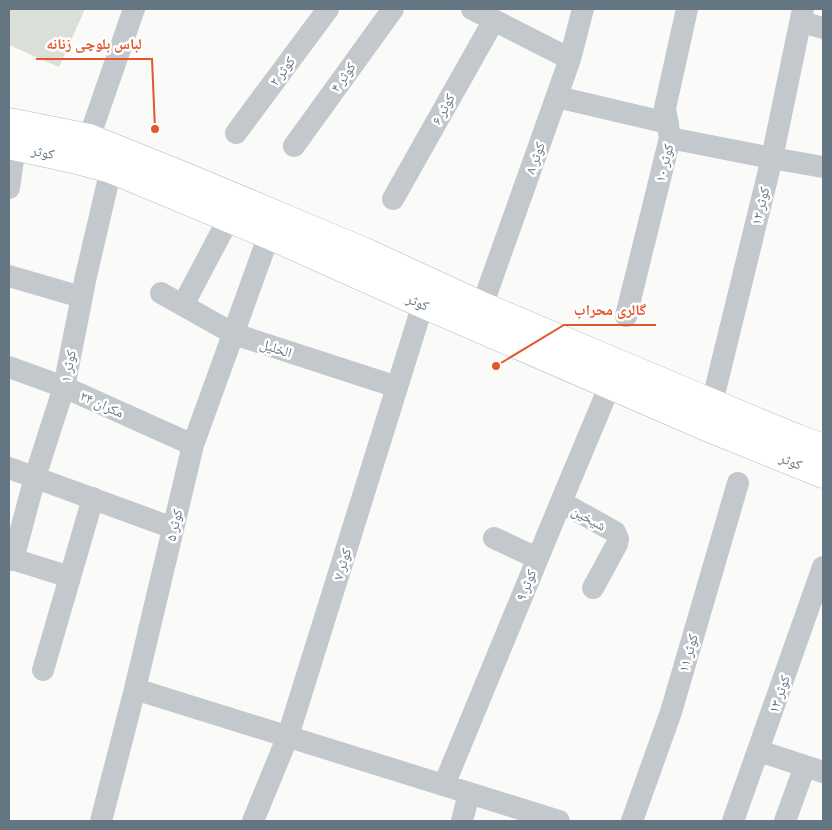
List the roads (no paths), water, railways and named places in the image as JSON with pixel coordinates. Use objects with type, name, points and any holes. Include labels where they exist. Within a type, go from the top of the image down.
[{"type":"main road","name":"کوثر","points":[[11,138],[89,138],[365,252],[482,306],[823,448]]},
{"type":"main road","name":"کوثر","points":[[11,138],[73,159],[111,169],[269,235],[746,444],[823,474]]},
{"type":"street","points":[[89,138],[134,9]]},
{"type":"street","name":"کوثر ۲","points":[[236,133],[328,9]]},
{"type":"street","points":[[472,9],[570,59]]},
{"type":"street","name":"کوثر ۸","points":[[482,306],[570,59],[584,9]]},
{"type":"street","name":"کوثر ۱۰","points":[[626,316],[669,130],[665,108],[687,9]]},
{"type":"street","name":"کوثر ۴","points":[[294,146],[388,10]]},
{"type":"street","points":[[802,15],[823,28]]},
{"type":"street","name":"کوثر ۱۲","points":[[712,403],[772,158],[802,15]]},
{"type":"street","name":"کوثر ۶","points":[[393,199],[494,20]]},
{"type":"street","points":[[556,97],[772,158],[823,166]]},
{"type":"street","points":[[9,188],[11,138]]},
{"type":"street","name":"کوثر ۱","points":[[11,559],[64,387],[111,169]]},
{"type":"street","points":[[184,305],[229,218]]},
{"type":"street","name":"کوثر ۵","points":[[102,821],[193,445],[269,235]]},
{"type":"street","points":[[9,276],[82,297]]},
{"type":"street","name":"الخلیل","points":[[161,293],[234,334],[397,387]]},
{"type":"street","name":"کوثر ۷","points":[[253,821],[288,736],[423,304]]},
{"type":"street","name":"مکران ۲۴","points":[[9,366],[64,387],[193,445]]},
{"type":"street","name":"کوثر ۹","points":[[444,785],[610,385]]},
{"type":"street","points":[[9,468],[173,528]]},
{"type":"street","name":"کوثر ۱۱","points":[[632,821],[671,712],[738,483]]},
{"type":"street","points":[[44,670],[93,498]]},
{"type":"street","name":"شیخین","points":[[560,502],[615,532],[618,539],[593,588]]},
{"type":"street","points":[[494,538],[537,558]]},
{"type":"street","points":[[11,559],[70,577]]},
{"type":"street","name":"کوثر ۱۳","points":[[733,821],[823,567]]},
{"type":"street","points":[[135,689],[560,821]]},
{"type":"street","points":[[759,751],[814,769],[785,821]]},
{"type":"street","points":[[462,821],[469,793]]},
{"type":"place","name":"لباس بلوچی زنانه","points":[[155,129]]},
{"type":"place","name":"گالری محراب","points":[[496,366]]}]
